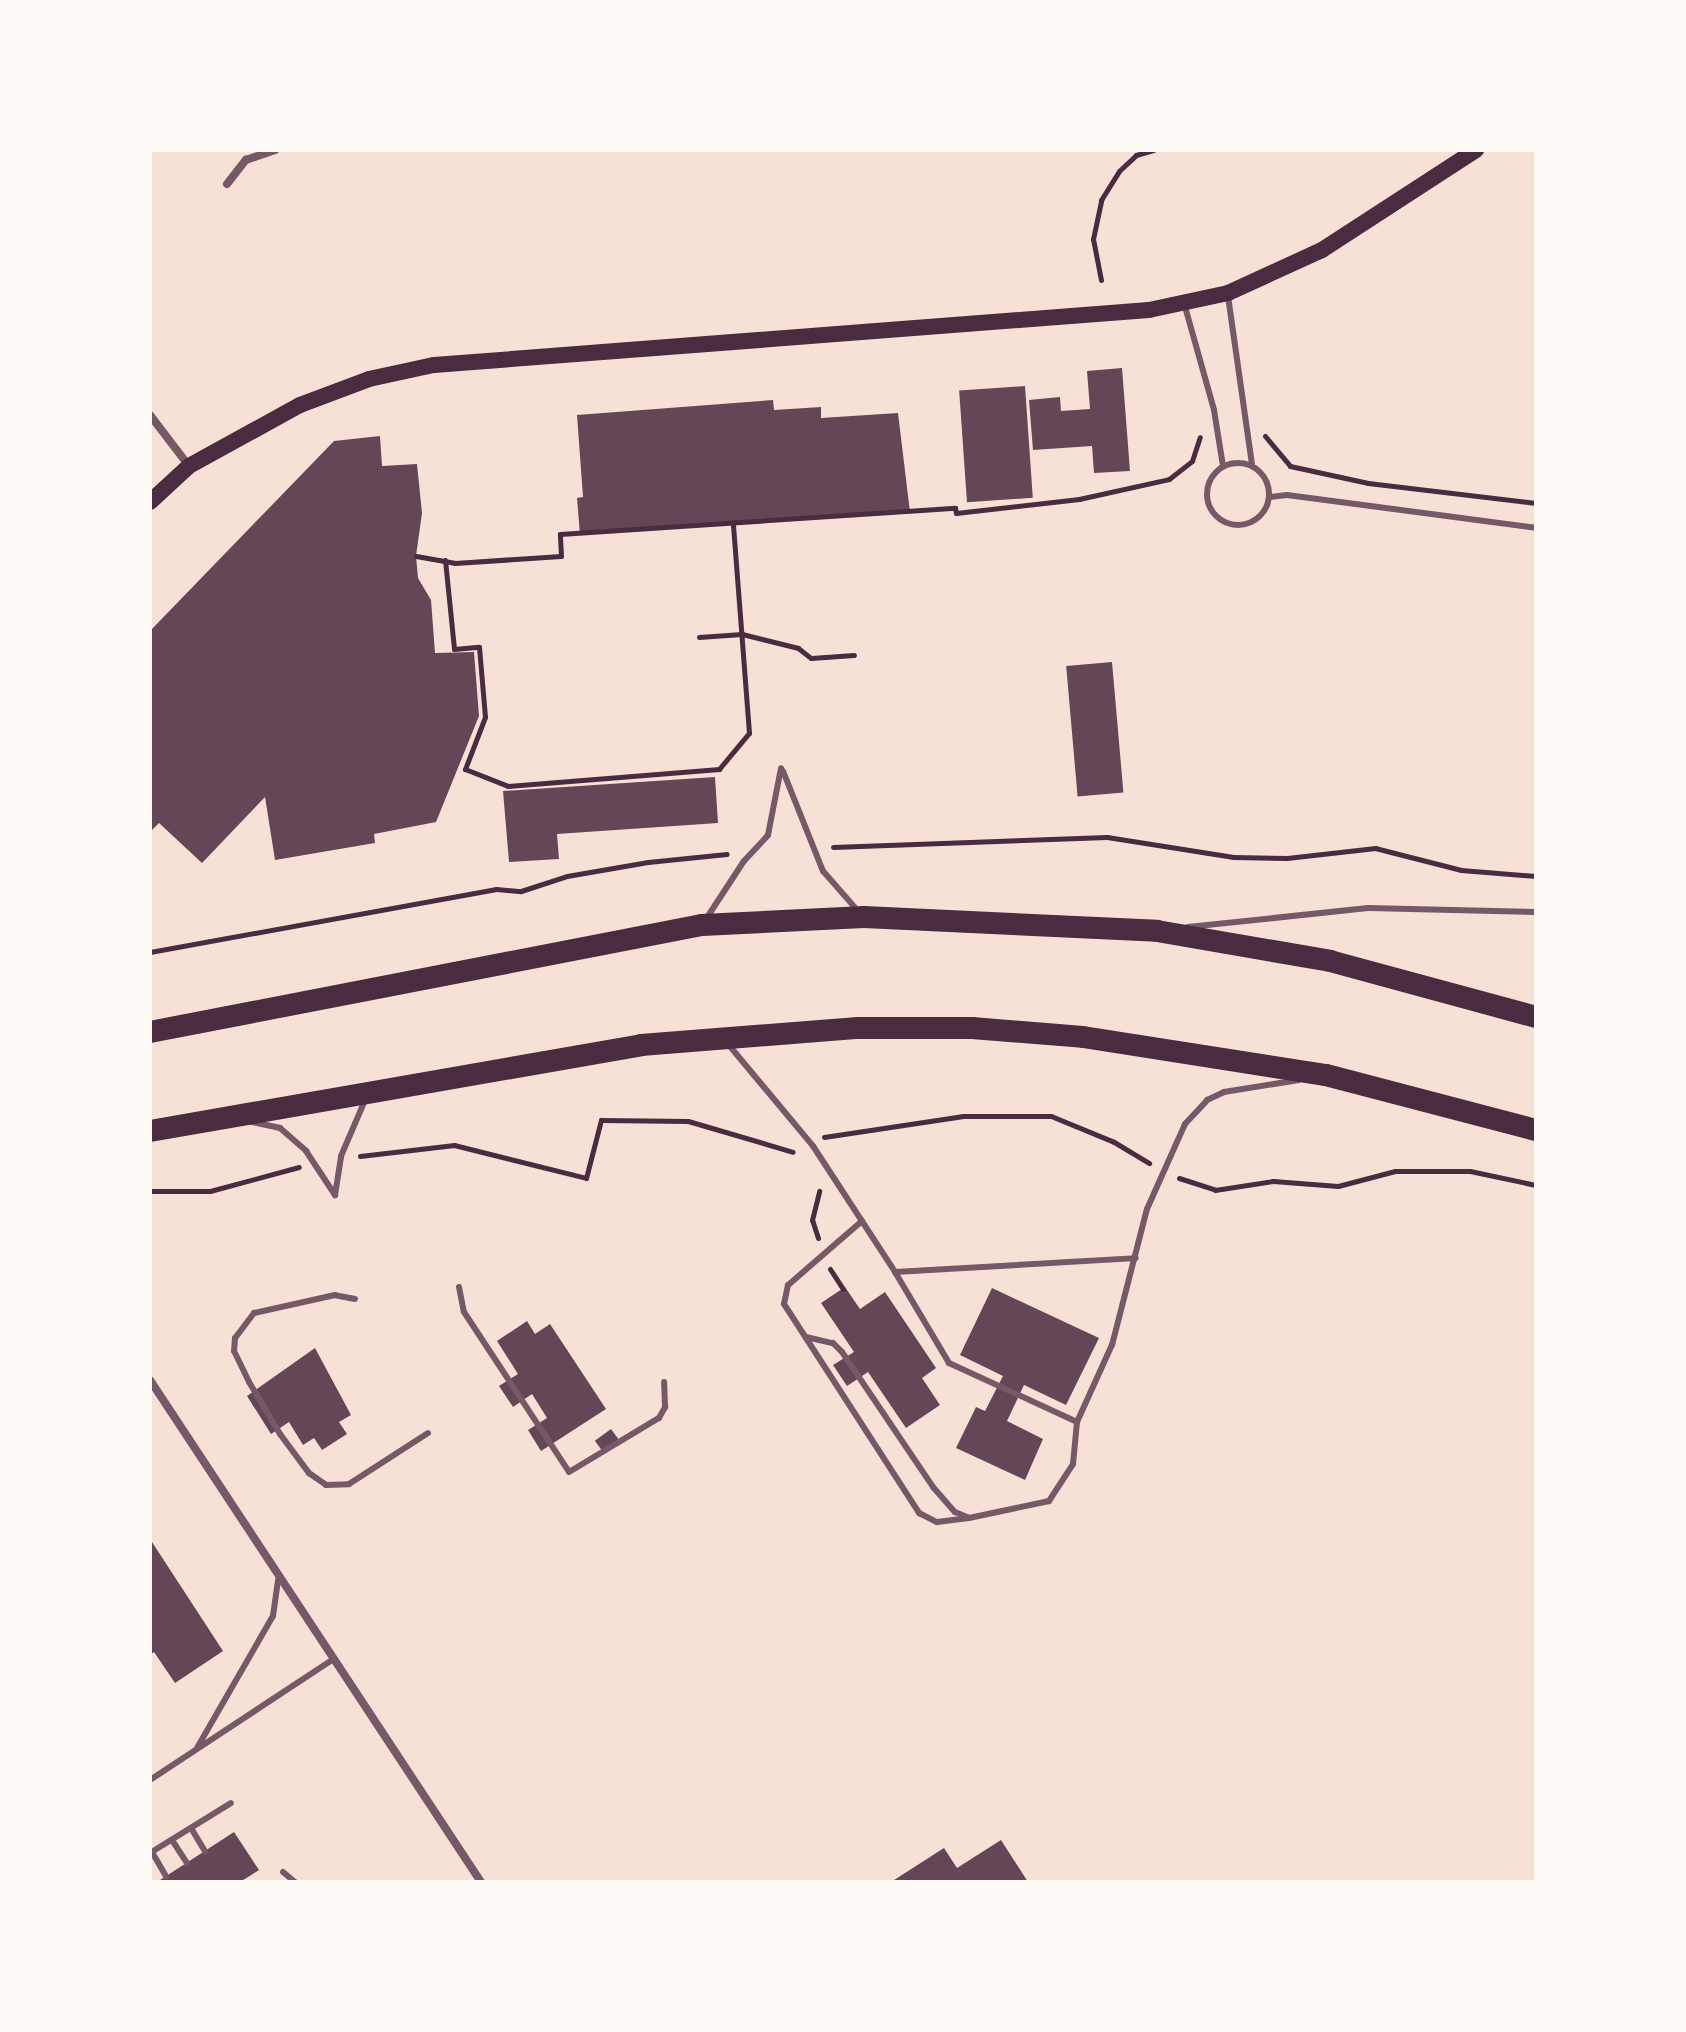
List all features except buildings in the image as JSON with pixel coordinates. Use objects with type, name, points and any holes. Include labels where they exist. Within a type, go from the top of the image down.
[{"type":"highway","points":[[150,1032],[702,925],[864,917],[1157,931],[1330,961],[1536,1017]]},
{"type":"highway","points":[[150,1131],[641,1045],[858,1028],[972,1028],[1083,1037],[1326,1075],[1536,1130]]},
{"type":"main road","points":[[150,502],[189,466],[300,405],[369,379],[434,365],[922,330],[1149,310],[1228,293],[1322,250],[1476,150]]},
{"type":"street","points":[[244,150],[246,160]]},
{"type":"street","points":[[227,184],[246,160],[275,150]]},
{"type":"street","points":[[150,415],[189,466]]},
{"type":"street","points":[[150,1380],[278,1579],[481,1882]]},
{"type":"lane","points":[[1228,293],[1252,465],[1265,479],[1270,497]]},
{"type":"lane","points":[[1184,302],[1219,437],[1223,466],[1207,491],[1211,508],[1221,520],[1236,525],[1253,522],[1270,497],[1287,495],[1536,528]]},
{"type":"lane","points":[[1223,466],[1252,465]]},
{"type":"lane","points":[[702,925],[744,861],[768,835],[781,768],[823,871],[864,917]]},
{"type":"lane","points":[[1157,931],[1368,908],[1536,912]]},
{"type":"lane","points":[[723,1038],[813,1146],[895,1272],[949,1363],[1077,1422]]},
{"type":"lane","points":[[862,1221],[802,1270],[783,1294],[806,1337],[919,1513],[937,1522],[1049,1501],[1073,1464],[1077,1422],[1112,1345],[1147,1209],[1185,1124],[1207,1100],[1326,1075]]},
{"type":"lane","points":[[225,1117],[280,1128],[306,1151],[335,1195],[341,1156],[367,1094]]},
{"type":"lane","points":[[895,1272],[1136,1258]]},
{"type":"lane","points":[[459,1287],[464,1312],[569,1472],[659,1418],[665,1407],[664,1382]]},
{"type":"lane","points":[[355,1299],[335,1295],[254,1313],[235,1338],[234,1351],[249,1382],[280,1434],[309,1473],[326,1485],[349,1484],[428,1433]]},
{"type":"lane","points":[[806,1337],[833,1343],[842,1352],[933,1487],[955,1512],[969,1518]]},
{"type":"lane","points":[[195,1751],[273,1616],[278,1579]]},
{"type":"lane","points":[[150,1780],[332,1660]]},
{"type":"lane","points":[[166,1876],[151,1853],[231,1803]]},
{"type":"lane","points":[[191,1828],[205,1851]]},
{"type":"lane","points":[[172,1840],[187,1863]]},
{"type":"lane","points":[[287,1882],[283,1872],[295,1882]]},
{"type":"path","points":[[1101,280],[1093,239],[1101,200],[1119,171],[1136,155],[1153,150]]},
{"type":"path","points":[[1250,434],[1269,437],[1290,466],[1368,483],[1536,503]]},
{"type":"path","points":[[416,556],[445,560],[561,556],[560,534],[955,508],[956,513],[1079,499],[1169,479],[1192,461],[1196,438],[1219,437]]},
{"type":"path","points":[[445,560],[454,649],[479,647],[485,717],[465,769],[508,786],[719,769],[749,733],[733,523]]},
{"type":"path","points":[[699,637],[742,634],[798,648],[811,658],[854,655]]},
{"type":"path","points":[[813,1146],[830,1132],[908,1122],[1051,1116],[1114,1142],[1163,1172],[1215,1190],[1273,1181],[1338,1186],[1395,1171],[1470,1171],[1536,1185]]},
{"type":"path","points":[[493,1154],[586,1178],[601,1120],[688,1121],[768,1144]]},
{"type":"path","points":[[817,1181],[821,1196],[813,1229],[843,1289]]}]
